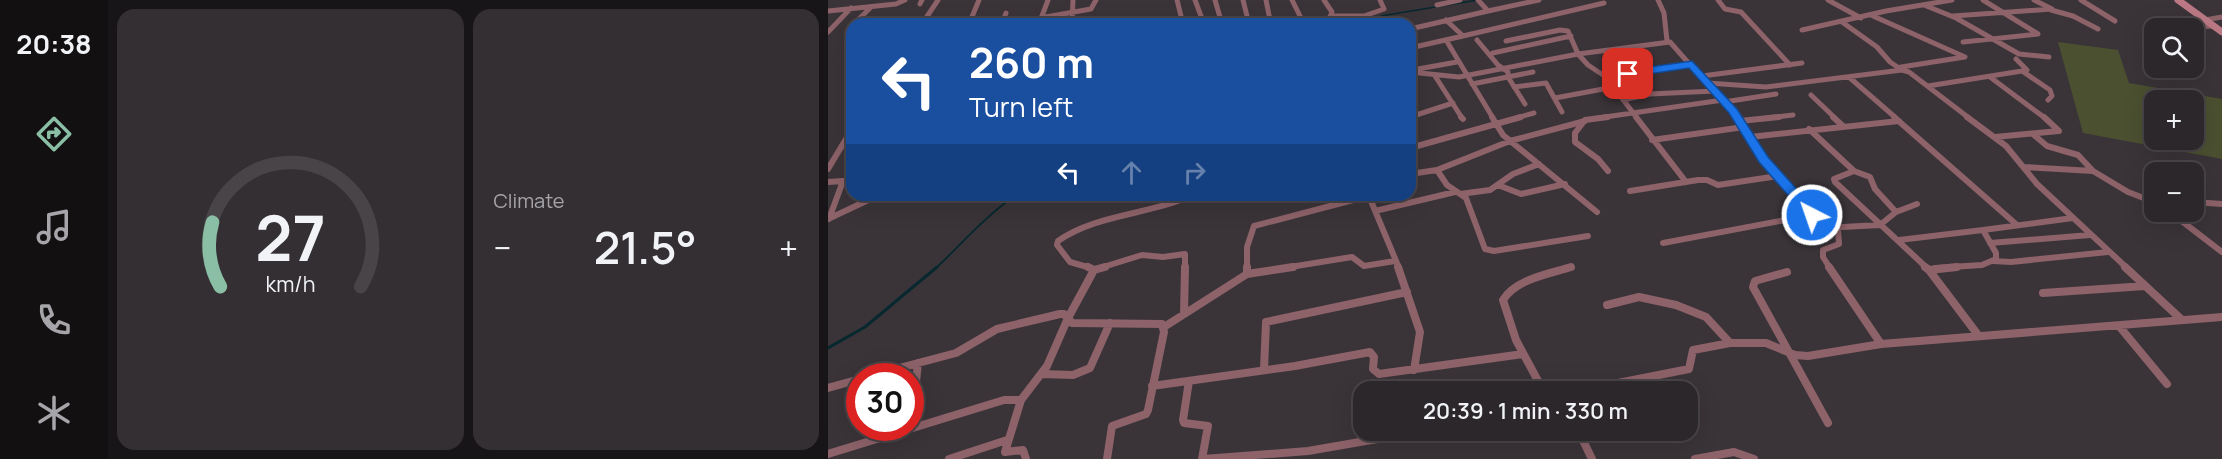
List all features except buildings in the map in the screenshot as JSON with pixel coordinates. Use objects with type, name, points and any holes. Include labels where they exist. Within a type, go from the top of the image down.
[{"type":"street","points":[[828,11],[899,4],[905,0]]},
{"type":"street","points":[[926,18],[938,0]]},
{"type":"street","points":[[972,18],[979,0]]},
{"type":"street","points":[[1040,18],[1048,0]]},
{"type":"street","points":[[1073,0],[1073,18]]},
{"type":"street","points":[[1052,18],[1094,8],[1096,0]]},
{"type":"street","points":[[1177,0],[1182,18]]},
{"type":"street","points":[[1195,0],[1202,18]]},
{"type":"street","points":[[1215,0],[1220,18]]},
{"type":"street","points":[[1243,0],[1248,18]]},
{"type":"street","points":[[1266,0],[1270,18]]},
{"type":"street","points":[[1292,0],[1301,18]]},
{"type":"street","points":[[1324,0],[1332,16],[1369,15],[1384,9],[1380,0]]},
{"type":"street","points":[[1437,5],[1460,0]]},
{"type":"street","points":[[1416,28],[1539,0]]},
{"type":"street","points":[[1658,0],[1664,13],[1666,41]]},
{"type":"street","points":[[1718,0],[1725,9],[1741,12],[1790,65]]},
{"type":"street","points":[[1828,0],[1861,18]]},
{"type":"street","points":[[1802,30],[1874,16],[1886,10],[1952,0]]},
{"type":"street","points":[[1963,42],[2038,34],[1983,0]]},
{"type":"street","points":[[2034,0],[2051,10],[2073,16],[2098,29]]},
{"type":"street","points":[[2081,0],[2115,21]]},
{"type":"street","points":[[2179,0],[2219,30]]},
{"type":"street","points":[[1479,1],[1488,11]]},
{"type":"street","points":[[1416,47],[1604,3]]},
{"type":"street","points":[[1924,5],[2022,55],[2049,57]]},
{"type":"street","points":[[860,18],[872,6]]},
{"type":"street","points":[[828,32],[851,9]]},
{"type":"street","points":[[1949,16],[2051,10]]},
{"type":"street","points":[[1004,18],[1006,13]]},
{"type":"street","points":[[1707,83],[1754,87],[1850,78],[1965,57],[1874,16]]},
{"type":"street","points":[[2205,20],[2222,17]]},
{"type":"street","points":[[1446,20],[1462,36]]},
{"type":"street","points":[[1842,22],[1877,46],[1900,69],[1909,72],[2013,152],[2037,184],[2182,320]]},
{"type":"street","points":[[2204,29],[2219,30]]},
{"type":"street","points":[[1506,41],[1560,30],[1568,32],[1578,54],[1588,65],[1606,76],[1652,140],[1686,182]]},
{"type":"street","points":[[1493,53],[1571,36]]},
{"type":"street","points":[[1446,40],[1457,62],[1470,75],[1467,76]]},
{"type":"street","points":[[1477,40],[1508,72],[1508,77],[1525,104]]},
{"type":"street","points":[[1416,72],[1435,76],[1467,76],[1578,54],[1666,41],[1675,44],[1724,101],[1742,124],[1763,159],[1824,228],[1880,225],[1896,212],[1917,204]]},
{"type":"street","points":[[1928,86],[2027,70],[2016,59]]},
{"type":"street","points":[[1416,70],[1457,62]]},
{"type":"street","points":[[1701,76],[1802,63]]},
{"type":"street","points":[[1606,76],[1692,64]]},
{"type":"street","points":[[2022,71],[2050,90],[2052,96],[2048,100]]},
{"type":"street","points":[[1472,84],[1533,72]]},
{"type":"street","points":[[1435,76],[1463,119]]},
{"type":"street","points":[[1467,76],[1497,125],[1510,141],[1565,184],[1596,212]]},
{"type":"street","points":[[1990,76],[2031,105],[2059,130],[2056,133],[1995,138]]},
{"type":"street","points":[[1850,78],[2017,225]]},
{"type":"street","points":[[1514,87],[1543,82],[1562,112]]},
{"type":"street","points":[[1555,98],[1614,87]]},
{"type":"street","points":[[1623,100],[1650,94],[1714,91]]},
{"type":"street","points":[[1416,173],[1437,170],[1510,141],[1585,120],[1776,94]]},
{"type":"street","points":[[1811,95],[1843,126]]},
{"type":"street","points":[[1416,115],[1453,103]]},
{"type":"street","points":[[1416,146],[1534,113]]},
{"type":"street","points":[[1652,140],[1793,115]]},
{"type":"street","points":[[1585,120],[1575,133],[1575,142],[1598,159],[1608,171]]},
{"type":"street","points":[[1750,136],[1899,121]]},
{"type":"street","points":[[1809,129],[1854,171],[1870,177],[1875,189],[1896,212]]},
{"type":"street","points":[[2034,135],[2047,146],[2078,155],[2093,171]]},
{"type":"street","points":[[828,169],[846,139]]},
{"type":"street","points":[[1375,211],[1457,193],[1490,190],[1513,174],[1539,164]]},
{"type":"street","points":[[2024,167],[2093,171],[2107,177],[2128,192],[2144,198]]},
{"type":"street","points":[[1437,170],[1457,193],[1466,198],[1485,249],[1494,251],[1588,236]]},
{"type":"street","points":[[1854,171],[1834,179],[1835,182],[1929,270],[1978,335]]},
{"type":"street","points":[[1630,191],[1686,182],[1707,180],[1718,185],[1778,176]]},
{"type":"street","points":[[828,182],[843,181],[829,219]]},
{"type":"street","points":[[1498,185],[1521,194],[1565,184]]},
{"type":"street","points":[[829,219],[866,201]]},
{"type":"street","points":[[1178,201],[1097,224],[1058,241],[1057,245],[1062,256],[1071,264],[1095,270],[1142,255],[1163,257],[1185,254],[1184,314]]},
{"type":"street","points":[[1246,274],[1247,247],[1254,226],[1350,201]]},
{"type":"street","points":[[1371,201],[1407,292],[1421,338],[1415,353],[1414,370]]},
{"type":"street","points":[[2204,203],[2222,204]]},
{"type":"street","points":[[1663,243],[1812,215]]},
{"type":"street","points":[[1899,240],[2073,218]]},
{"type":"street","points":[[2183,222],[2222,252]]},
{"type":"street","points":[[1838,229],[1840,240],[1835,246],[1823,250],[1823,257],[1881,344]]},
{"type":"street","points":[[1983,230],[1996,253],[1994,261]]},
{"type":"street","points":[[1990,243],[2090,235]]},
{"type":"street","points":[[1929,270],[1994,261],[2011,262],[2108,252]]},
{"type":"street","points":[[1107,459],[1113,426],[1146,414],[1149,410],[1164,327],[1246,274],[1352,257],[1358,259],[1364,266],[1395,261]]},
{"type":"street","points":[[1538,381],[1522,354],[1504,310],[1504,295],[1515,287],[1571,267]]},
{"type":"street","points":[[1026,459],[1023,450],[1005,452],[1021,400],[1042,375],[1068,318],[1095,270]]},
{"type":"street","points":[[1787,272],[1755,281],[1753,287],[1828,423]]},
{"type":"street","points":[[2043,293],[2145,286]]},
{"type":"street","points":[[1264,370],[1266,322],[1407,292]]},
{"type":"street","points":[[1607,305],[1639,297],[1676,306],[1706,317],[1730,343]]},
{"type":"street","points":[[918,363],[961,350],[998,329],[1060,314],[1072,323],[1157,323],[1164,327]]},
{"type":"street","points":[[1628,381],[1689,369],[1693,350],[1730,343],[1766,343],[1808,356],[1881,344],[1978,335],[2220,319]]},
{"type":"street","points":[[1042,375],[1071,378],[1085,372],[1093,364],[1110,323]]},
{"type":"street","points":[[2119,326],[2168,384]]},
{"type":"street","points":[[1152,386],[1370,352],[1374,357],[1375,373],[1414,370],[1522,354]]},
{"type":"street","points":[[1189,381],[1183,420],[1184,423],[1208,426],[1202,459],[1243,453],[1263,455],[1293,453],[1364,441]]},
{"type":"street","points":[[828,388],[846,383]]},
{"type":"street","points":[[924,424],[1004,400],[1021,400]]},
{"type":"street","points":[[949,459],[1007,440]]},
{"type":"street","points":[[828,454],[870,441]]},
{"type":"street","points":[[1583,441],[1592,459]]},
{"type":"street","points":[[1695,459],[1737,452],[1749,454],[1754,459]]},
{"type":"green space","points":[[2058,42],[2118,50],[2129,83],[2170,90],[2144,90],[2144,144],[2083,133]]},
{"type":"green space","points":[[2204,96],[2222,99],[2222,159],[2174,150],[2204,150]]},
{"type":"waterway","points":[[1380,18],[1478,0]]},
{"type":"waterway","points":[[936,268],[1008,201]]},
{"type":"waterway","points":[[828,348],[865,327],[937,267]]},
{"type":"route","points":[[1628,74],[1692,64],[1733,112],[1763,159],[1812,215]]}]
